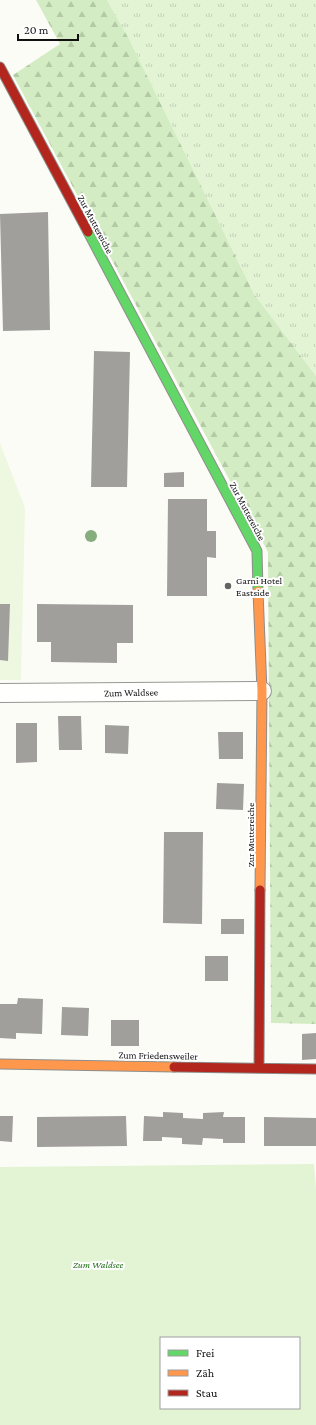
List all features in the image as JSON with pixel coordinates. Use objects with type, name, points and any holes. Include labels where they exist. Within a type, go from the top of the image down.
[{"type":"street","name":"Zur Muttereiche","points":[[0,67],[257,551],[262,691],[259,1067]]},
{"type":"street","name":"Zum Waldsee","points":[[0,693],[262,691]]},
{"type":"street","name":"Zum Friedensweiler","points":[[0,1064],[316,1069]]},
{"type":"green space","points":[[36,0],[107,0],[130,41],[254,294],[316,376],[316,1024],[271,1023],[268,552],[13,75],[60,44]]},
{"type":"green space","points":[[107,0],[316,0],[316,376],[254,294],[130,41]]},
{"type":"green space","points":[[0,443],[25,508],[21,680],[0,680]]},
{"type":"green space","name":"Zum Waldsee","points":[[314,1164],[316,1188],[316,1425],[0,1425],[0,1167]]},
{"type":"building","points":[[48,212],[50,330],[3,331],[0,214]]},
{"type":"building","points":[[94,351],[130,352],[127,487],[91,487]]},
{"type":"building","points":[[184,472],[184,487],[164,487],[164,473]]},
{"type":"building","points":[[168,499],[207,499],[207,531],[216,531],[216,558],[207,557],[207,596],[167,596]]},
{"type":"building","points":[[0,604],[10,604],[8,661],[0,660]]},
{"type":"building","points":[[37,604],[133,605],[133,643],[117,643],[117,663],[51,662],[51,642],[37,642]]},
{"type":"building","points":[[58,716],[81,716],[82,750],[59,750]]},
{"type":"building","points":[[16,723],[37,723],[37,762],[16,763]]},
{"type":"building","points":[[105,725],[129,726],[128,754],[105,753]]},
{"type":"building","points":[[218,732],[243,732],[243,759],[219,759]]},
{"type":"building","points":[[217,783],[244,784],[243,810],[216,809]]},
{"type":"building","points":[[164,832],[203,832],[202,924],[163,923]]},
{"type":"building","points":[[221,919],[244,919],[244,934],[221,934]]},
{"type":"building","points":[[205,956],[228,956],[228,981],[205,981]]},
{"type":"building","points":[[18,998],[43,999],[42,1034],[16,1033],[16,1039],[0,1038],[0,1004],[17,1004]]},
{"type":"building","points":[[62,1007],[89,1008],[88,1036],[61,1035]]},
{"type":"building","points":[[111,1020],[139,1020],[139,1046],[111,1046]]},
{"type":"building","points":[[316,1033],[316,1059],[302,1060],[302,1034]]},
{"type":"building","points":[[163,1112],[183,1113],[183,1118],[203,1119],[203,1113],[224,1112],[223,1117],[245,1117],[245,1143],[223,1143],[223,1139],[203,1138],[202,1145],[182,1144],[182,1138],[162,1137],[162,1141],[143,1141],[144,1116],[163,1117]]},
{"type":"building","points":[[0,1116],[13,1116],[12,1142],[0,1141]]},
{"type":"building","points":[[126,1116],[127,1146],[37,1147],[37,1117]]},
{"type":"building","points":[[264,1117],[316,1118],[316,1146],[264,1146]]},
{"type":"traffic: fast","points":[[88,232],[257,551],[258,591]]},
{"type":"traffic: slow","points":[[258,591],[262,691],[260,890]]},
{"type":"traffic: slow","points":[[0,1064],[174,1067]]},
{"type":"traffic: jam","points":[[0,67],[88,232]]},
{"type":"traffic: jam","points":[[259,1067],[260,890]]},
{"type":"traffic: jam","points":[[174,1067],[316,1069]]},
{"type":"place","name":"Garni Hotel Eastside","points":[[228,586]]}]
